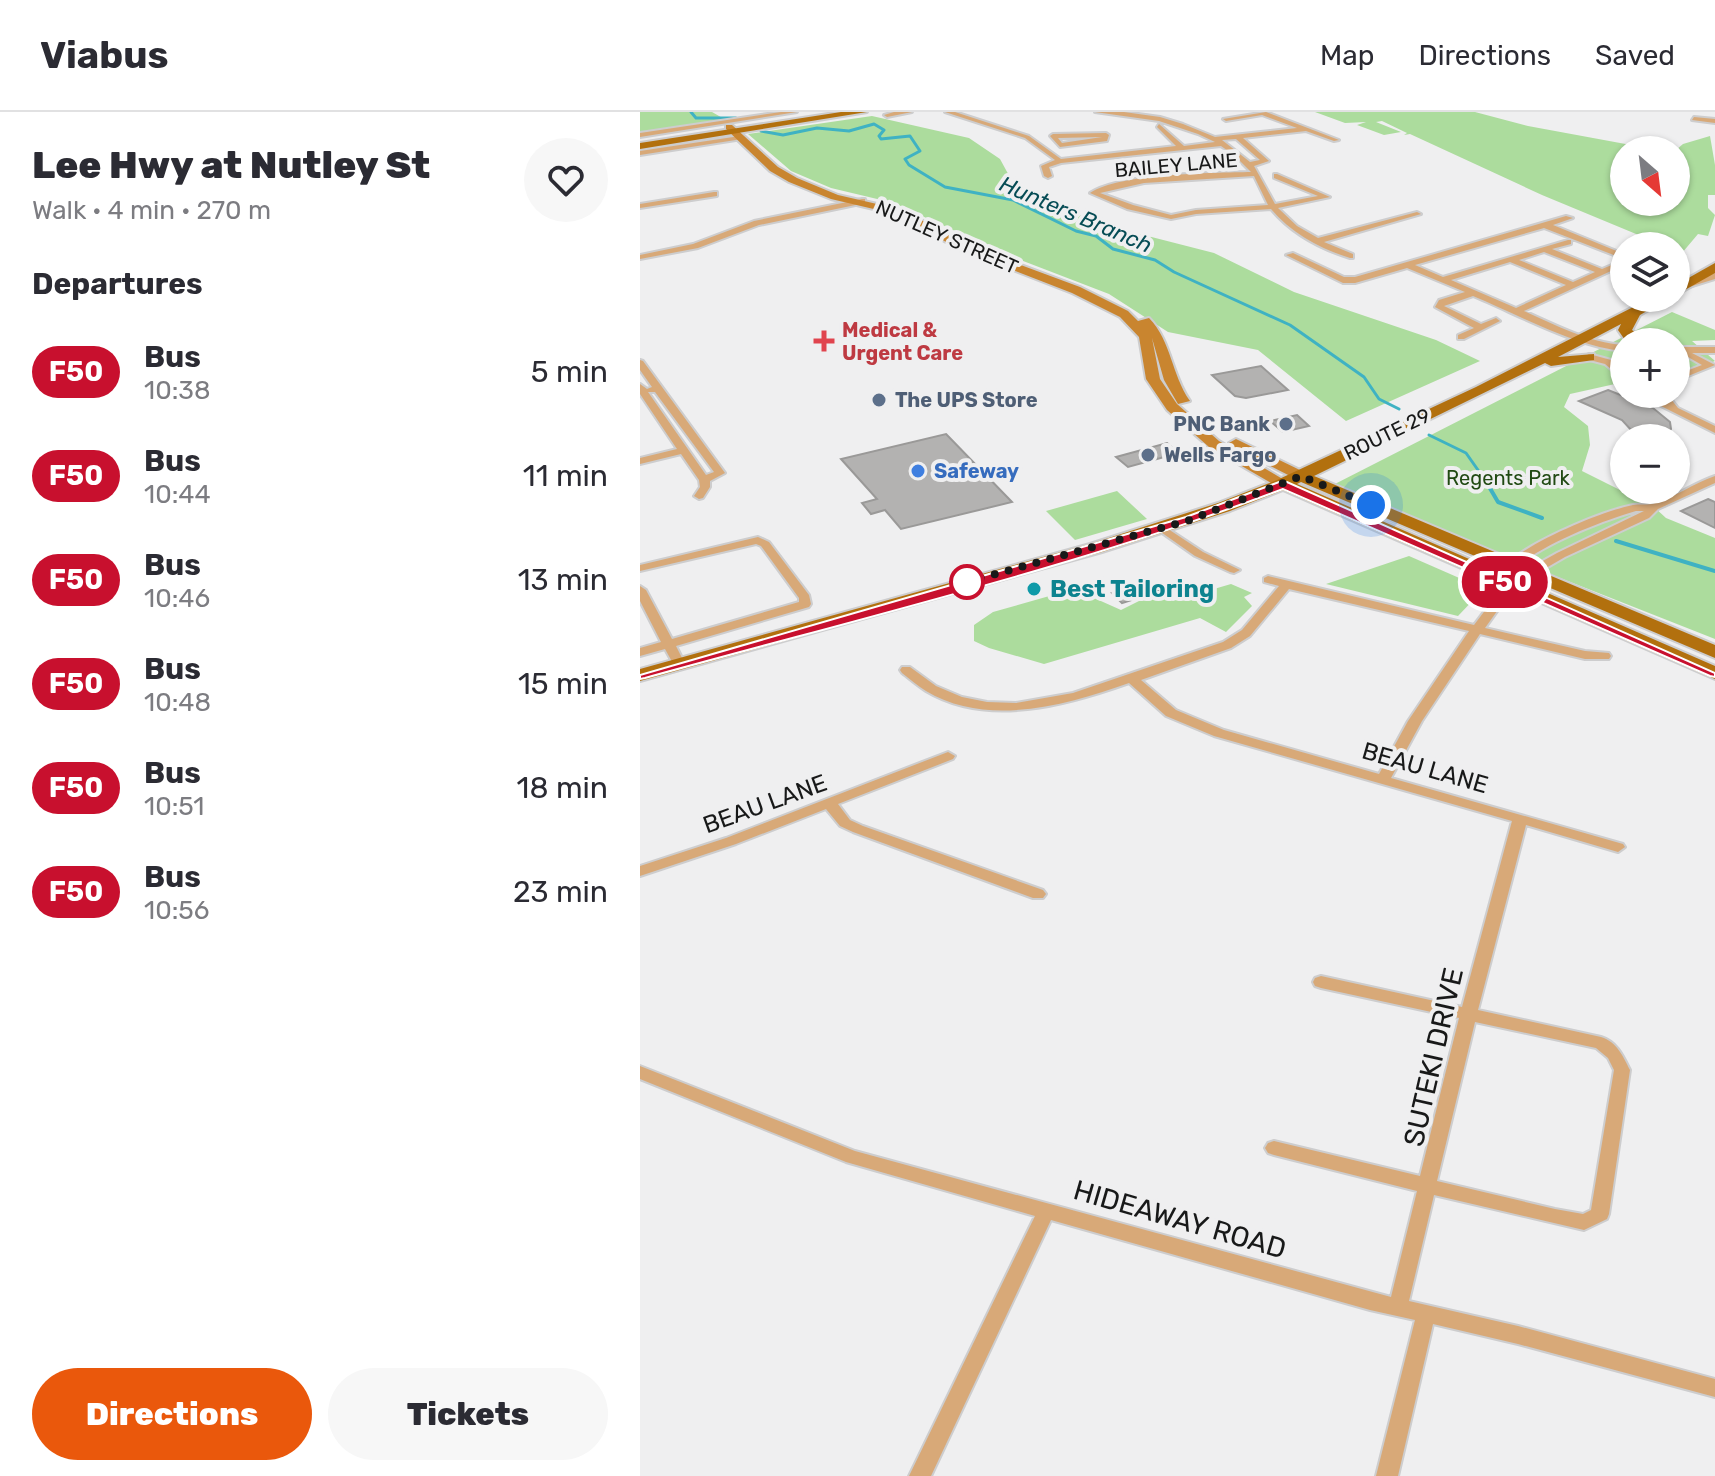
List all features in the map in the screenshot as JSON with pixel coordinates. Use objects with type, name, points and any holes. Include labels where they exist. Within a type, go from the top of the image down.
[{"type":"main road","points":[[731,130],[829,112]]},
{"type":"main road","points":[[640,141],[862,112]]},
{"type":"main road","name":"NUTLEY STREET","points":[[731,130],[783,175],[835,197],[899,212],[963,247],[1117,303],[1161,338],[1170,381],[1184,403],[1247,450],[1301,476],[1715,652]]},
{"type":"main road","points":[[1690,283],[1715,267]]},
{"type":"main road","name":"NUTLEY STREET","points":[[1076,290],[1118,310],[1142,330],[1148,342],[1150,368],[1159,389],[1191,426],[1232,456],[1283,484],[1715,673]]},
{"type":"main road","points":[[1626,328],[1634,312]]},
{"type":"main road","name":"ROUTE 29","points":[[640,675],[1162,528],[1283,484],[1505,378],[1634,312]]},
{"type":"main road","points":[[1505,378],[1566,358],[1589,357]]},
{"type":"street","points":[[640,153],[794,112]]},
{"type":"street","points":[[887,115],[909,112]]},
{"type":"street","points":[[948,112],[1027,137],[1060,161]]},
{"type":"street","points":[[1226,119],[1261,112],[1336,140]]},
{"type":"street","points":[[1086,113],[1131,113],[1165,120],[1216,141],[1256,174],[1274,207],[1317,241],[1350,256]]},
{"type":"street","points":[[1696,118],[1715,120]]},
{"type":"street","points":[[1159,126],[1182,148]]},
{"type":"street","points":[[1048,176],[1045,166],[1060,161],[1182,148],[1237,136],[1307,129]]},
{"type":"street","points":[[1027,137],[1053,136],[1079,135],[1106,135],[1105,140],[1060,145],[1053,136]]},
{"type":"street","points":[[1237,136],[1265,161],[1248,165]]},
{"type":"street","name":"BAILEY LANE","points":[[1256,174],[1157,181],[1100,188],[1094,193],[1107,200],[1163,216],[1274,207]]},
{"type":"street","points":[[1274,207],[1326,197],[1277,176]]},
{"type":"street","points":[[640,206],[714,194]]},
{"type":"street","points":[[640,257],[695,246],[782,217],[862,201]]},
{"type":"street","points":[[1317,241],[1417,214]]},
{"type":"street","points":[[1290,255],[1343,280],[1355,280],[1569,218]]},
{"type":"street","points":[[1545,225],[1610,253]]},
{"type":"street","points":[[1442,280],[1568,242]]},
{"type":"street","points":[[1544,249],[1602,272]]},
{"type":"street","points":[[1510,259],[1573,285]]},
{"type":"street","points":[[1408,265],[1514,312],[1545,332],[1610,352]]},
{"type":"street","points":[[1514,312],[1610,267]]},
{"type":"street","points":[[1690,285],[1715,276]]},
{"type":"street","points":[[1472,293],[1442,302],[1439,307],[1482,328]]},
{"type":"street","points":[[1461,337],[1496,321]]},
{"type":"street","points":[[1690,372],[1715,361],[1705,350]]},
{"type":"street","points":[[1589,357],[1610,354]]},
{"type":"street","points":[[1690,356],[1707,364]]},
{"type":"street","points":[[1589,357],[1610,364]]},
{"type":"street","points":[[640,363],[720,473],[704,480]]},
{"type":"street","points":[[658,389],[642,389],[646,404],[704,480],[705,487],[699,496]]},
{"type":"street","points":[[1674,408],[1715,430]]},
{"type":"street","points":[[640,461],[684,450]]},
{"type":"street","points":[[1383,779],[1415,721],[1511,584],[1561,555],[1645,516],[1654,507],[1715,479]]},
{"type":"street","points":[[1511,584],[1505,571],[1509,564],[1588,526],[1635,508],[1654,507]]},
{"type":"street","points":[[1162,528],[1194,551],[1234,570]]},
{"type":"street","points":[[640,568],[758,540],[768,548],[805,598],[805,604],[640,652]]},
{"type":"street","points":[[1268,580],[1585,655],[1605,656]]},
{"type":"street","points":[[906,670],[937,695],[976,705],[1023,708],[1074,699],[1227,645],[1246,633],[1286,585]]},
{"type":"street","points":[[640,590],[679,664]]},
{"type":"street","name":"BEAU LANE","points":[[1132,679],[1171,713],[1219,733],[1618,847]]},
{"type":"street","name":"BEAU LANE","points":[[640,871],[830,804],[948,756]]},
{"type":"street","points":[[830,804],[845,823],[858,829],[1038,894]]},
{"type":"street","name":"SUTEKI DRIVE","points":[[1398,1307],[1469,1012],[1520,819]]},
{"type":"street","points":[[1274,1148],[1429,1188],[1584,1222],[1600,1214],[1622,1070],[1614,1054],[1601,1043],[1321,982]]},
{"type":"street","name":"HIDEAWAY ROAD","points":[[640,1072],[852,1157],[1398,1307],[1715,1388]]},
{"type":"street","points":[[920,1476],[1047,1210]]},
{"type":"street","points":[[1387,1476],[1426,1313]]},
{"type":"green space","points":[[640,112],[712,112],[726,120],[640,133]]},
{"type":"green space","points":[[1315,112],[1475,112],[1528,126],[1610,141],[1610,216],[1690,216],[1690,142],[1710,136],[1715,165],[1715,195],[1708,195],[1708,208],[1715,215],[1708,236],[1698,234],[1690,244],[1690,232],[1631,232],[1410,134],[1404,135],[1407,133],[1382,121],[1376,122],[1401,132],[1384,135],[1357,125],[1366,122],[1345,123]]},
{"type":"green space","points":[[872,116],[969,138],[1000,159],[1012,181],[1040,202],[1132,232],[1214,253],[1294,292],[1436,340],[1480,361],[1346,421],[1258,350],[1168,332],[1109,294],[1002,253],[894,203],[831,188],[791,171],[748,134]]},
{"type":"green space","name":"Regents Park","points":[[1672,312],[1715,330],[1715,340],[1692,341],[1715,361],[1690,372],[1690,328],[1641,328]]},
{"type":"green space","name":"Regents Park","points":[[1610,344],[1610,385],[1570,394],[1564,407],[1588,426],[1590,445],[1582,471],[1610,485],[1610,504],[1648,504],[1666,518],[1715,538],[1715,639],[1329,487]]},
{"type":"green space","points":[[1117,491],[1147,519],[1075,540],[1046,511]]},
{"type":"green space","points":[[1409,556],[1473,584],[1478,595],[1458,616],[1326,584]]},
{"type":"green space","points":[[1231,584],[1252,593],[1244,597],[1252,606],[1226,632],[1200,618],[1044,664],[974,641],[974,625],[993,612],[1074,589],[1121,610],[1139,601],[1163,595],[1173,601]]},
{"type":"building","points":[[1261,366],[1288,390],[1246,398],[1235,396],[1212,375]]},
{"type":"building","points":[[1608,390],[1610,408],[1653,408],[1670,424],[1626,424],[1579,401]]},
{"type":"building","name":"PNC Bank","points":[[1297,415],[1309,426],[1283,432],[1270,421]]},
{"type":"building","name":"Safeway","points":[[946,434],[1012,502],[901,529],[885,510],[871,514],[862,503],[877,499],[841,459]]},
{"type":"building","name":"Wells Fargo","points":[[1167,443],[1179,453],[1128,467],[1116,457]]},
{"type":"building","points":[[1708,499],[1715,502],[1715,528],[1681,511]]},
{"type":"building","points":[[1149,582],[1159,591],[1122,603],[1112,593]]},
{"type":"waterway","name":"Hunters Branch","points":[[691,112],[696,118],[736,118]]},
{"type":"waterway","name":"Hunters Branch","points":[[761,131],[783,135],[817,128],[849,131],[874,124],[884,130],[879,136],[881,139],[910,136],[920,151],[905,159],[909,165],[945,187],[1013,200],[1076,231],[1096,236],[1113,249],[1155,260],[1174,272],[1290,325],[1364,377],[1379,399],[1399,409]]},
{"type":"waterway","name":"Hunters Branch","points":[[1429,435],[1466,453],[1485,480]]},
{"type":"waterway","name":"Hunters Branch","points":[[1484,478],[1498,502],[1542,518]]},
{"type":"waterway","name":"Hunters Branch","points":[[1616,541],[1715,571]]},
{"type":"bus line","name":"F50","points":[[640,675],[1096,548],[1190,520],[1283,484],[1715,673]]},
{"type":"place","name":"Medical & Urgent Care","points":[[824,341]]},
{"type":"place","name":"The UPS Store","points":[[879,400]]},
{"type":"place","name":"PNC Bank","points":[[1286,424]]},
{"type":"place","name":"Wells Fargo","points":[[1148,455]]},
{"type":"place","name":"Safeway","points":[[918,471]]},
{"type":"place","name":"Best Tailoring","points":[[1034,589]]},
{"type":"route","points":[[967,582],[1190,520],[1301,476],[1371,505]]}]
